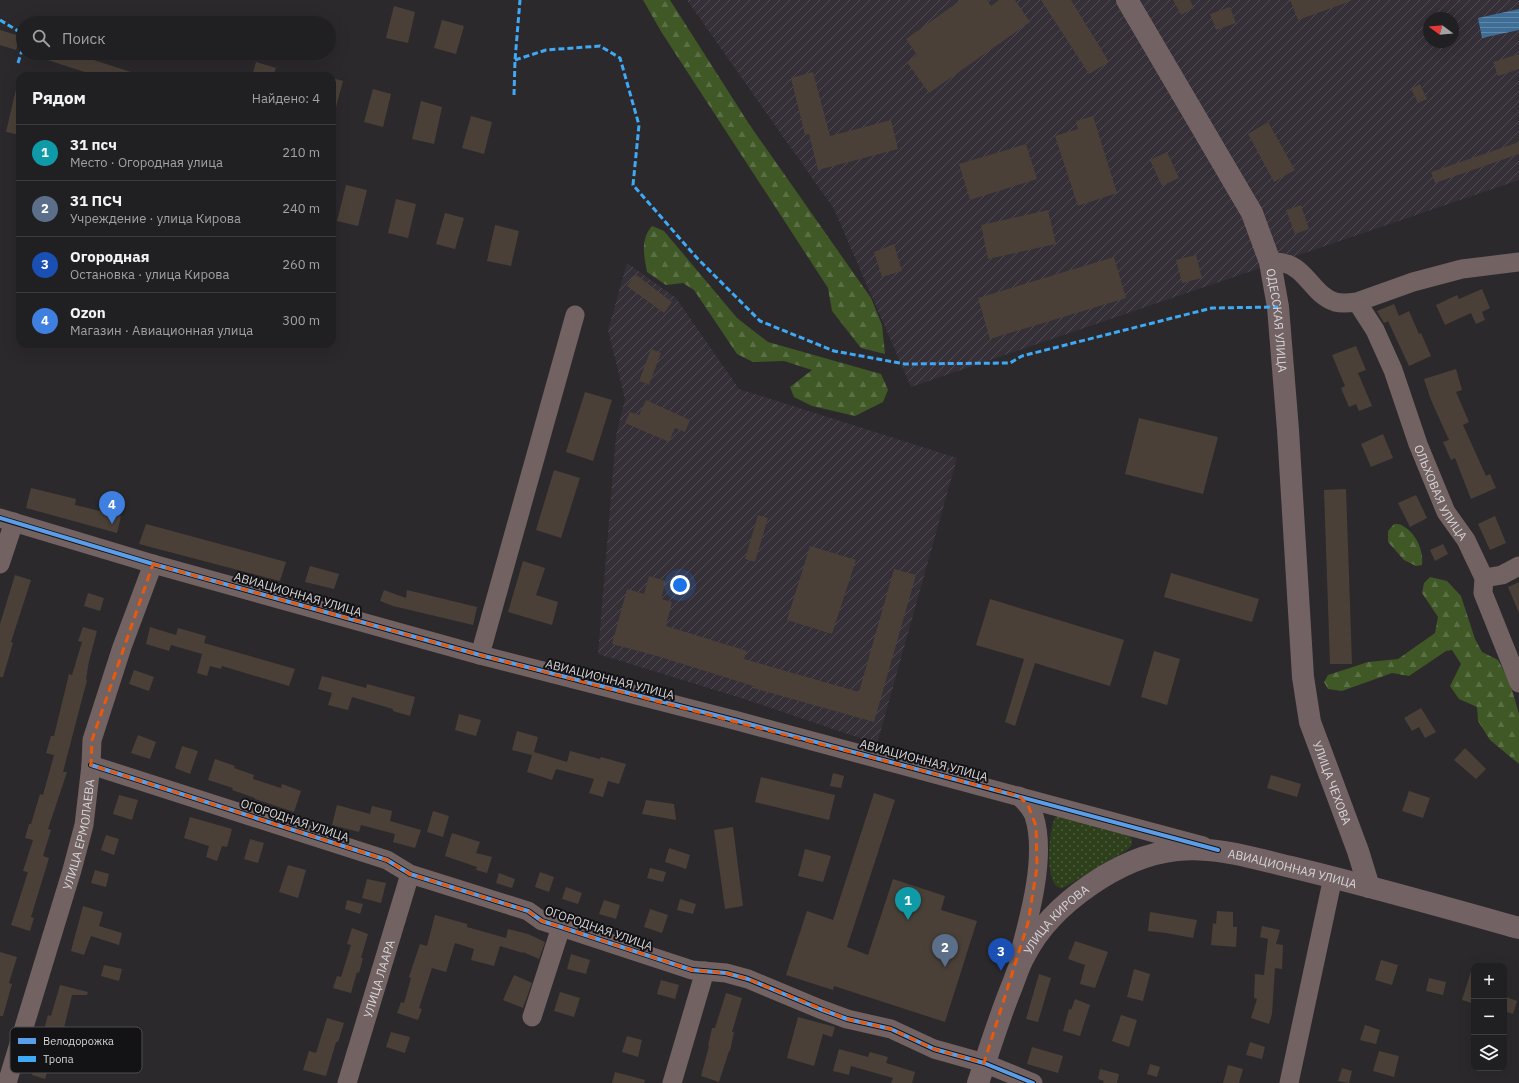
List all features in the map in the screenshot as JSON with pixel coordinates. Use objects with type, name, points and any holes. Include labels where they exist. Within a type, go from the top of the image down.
[{"type":"main road","name":"ОДЕССКАЯ УЛИЦА","points":[[1127,0],[1252,213],[1270,262],[1278,307],[1284,376],[1303,677]]},
{"type":"main road","name":"УЛИЦА ЧЕХОВА","points":[[1303,677],[1310,722],[1358,851],[1369,887]]},
{"type":"main road","name":"УЛИЦА КИРОВА","points":[[981,1073],[1007,998],[1024,955],[1054,914],[1084,889],[1115,871],[1157,854],[1177,850],[1218,850]]},
{"type":"main road","name":"АВИАЦИОННАЯ УЛИЦА","points":[[1218,850],[1333,877],[1519,928]]},
{"type":"street","points":[[1270,262],[1284,263],[1301,272],[1322,296],[1336,303],[1357,302],[1413,282],[1462,269],[1519,262]]},
{"type":"street","name":"ОЛЬХОВАЯ УЛИЦА","points":[[1357,302],[1374,330],[1393,370],[1418,444],[1446,512],[1466,540],[1484,578],[1483,593],[1519,683]]},
{"type":"street","points":[[480,656],[575,315]]},
{"type":"street","points":[[0,564],[7,520]]},
{"type":"street","name":"АВИАЦИОННАЯ УЛИЦА","points":[[7,520],[153,564],[480,656],[734,720],[1218,850]]},
{"type":"street","name":"УЛИЦА ЕРМОЛАЕВА","points":[[24,1027],[72,870],[84,825],[91,765],[92,740],[122,647],[153,564]]},
{"type":"street","points":[[1484,578],[1502,575],[1519,566]]},
{"type":"street","name":"ОГОРОДНАЯ УЛИЦА","points":[[91,765],[387,860],[410,874],[528,911],[542,921],[561,928],[692,970],[726,973],[748,980],[847,1019],[891,1029],[981,1073],[1033,1083]]},
{"type":"street","points":[[1007,998],[1028,923],[1038,867],[1036,826],[1028,805],[1020,796]]},
{"type":"street","name":"УЛИЦА ЛААРА","points":[[347,1083],[410,874]]},
{"type":"street","points":[[1289,1083],[1333,877]]},
{"type":"street","points":[[532,1017],[561,928]]},
{"type":"street","points":[[672,1083],[705,971]]},
{"type":"street","name":"УЛИЦА ЕРМОЛАЕВА","points":[[7,1083],[10,1073]]},
{"type":"highlighted area","points":[[153,564],[480,655],[1019,796],[1028,805],[1036,826],[1037,867],[1028,923],[984,1063],[934,1049],[891,1029],[847,1019],[748,979],[726,973],[692,970],[542,921],[528,911],[410,874],[387,860],[91,765],[92,740]]},
{"type":"shaded area","points":[[687,0],[1519,0],[1519,180],[911,387],[834,209]]},
{"type":"shaded area","points":[[627,263],[676,298],[739,389],[957,458],[877,744],[741,698],[598,654],[616,436],[625,399],[608,330]]},
{"type":"green space","points":[[643,0],[670,0],[749,124],[871,298],[882,325],[885,354],[861,348],[832,311],[828,288],[662,33]]},
{"type":"green space","points":[[652,226],[664,231],[737,318],[768,342],[881,374],[888,390],[883,402],[855,416],[812,406],[794,397],[790,387],[812,370],[784,361],[753,362],[737,354],[694,290],[683,283],[666,285],[647,272],[644,242],[648,231]]},
{"type":"green space","points":[[1394,524],[1402,525],[1412,533],[1422,554],[1422,565],[1416,566],[1404,560],[1388,542],[1388,531]]},
{"type":"green space","points":[[1430,577],[1447,581],[1461,596],[1475,639],[1482,652],[1498,660],[1510,683],[1519,714],[1519,764],[1490,740],[1478,721],[1477,707],[1459,699],[1450,686],[1461,664],[1452,650],[1446,651],[1409,676],[1392,673],[1342,691],[1328,689],[1324,682],[1328,675],[1368,662],[1398,659],[1435,633],[1438,617],[1422,593],[1424,583]]},
{"type":"green space","points":[[1062,815],[1130,836],[1132,845],[1127,850],[1063,888],[1057,886],[1052,880],[1049,858],[1051,834],[1055,817]]},
{"type":"water","points":[[1519,9],[1519,30],[1482,38],[1478,18]]},
{"type":"building","points":[[961,0],[987,0],[991,6],[999,0],[1015,0],[1030,22],[929,93],[907,62],[917,55],[906,39]]},
{"type":"building","points":[[1041,0],[1071,0],[1109,62],[1089,74]]},
{"type":"building","points":[[1173,0],[1190,0],[1194,8],[1181,15]]},
{"type":"building","points":[[1290,0],[1351,0],[1351,1],[1298,20]]},
{"type":"building","points":[[394,6],[415,12],[408,43],[386,38]]},
{"type":"building","points":[[1230,7],[1236,23],[1216,30],[1210,14]]},
{"type":"building","points":[[442,20],[464,26],[456,54],[434,48]]},
{"type":"building","points":[[0,30],[16,35],[16,50],[0,45]]},
{"type":"building","points":[[1519,54],[1519,69],[1498,76],[1493,62]]},
{"type":"building","points":[[47,60],[94,60],[131,72],[85,72]]},
{"type":"building","points":[[256,62],[276,68],[274,72],[253,72]]},
{"type":"building","points":[[813,72],[830,136],[891,120],[898,149],[818,170],[809,134],[805,135],[791,78]]},
{"type":"building","points":[[336,79],[343,81],[336,107]]},
{"type":"building","points":[[1420,84],[1427,99],[1418,103],[1411,89]]},
{"type":"building","points":[[16,89],[16,134],[6,132]]},
{"type":"building","points":[[373,89],[391,94],[383,127],[364,122]]},
{"type":"building","points":[[421,101],[442,107],[434,144],[412,139]]},
{"type":"building","points":[[471,116],[492,122],[484,154],[462,148]]},
{"type":"building","points":[[1093,116],[1117,193],[1078,206],[1055,136],[1078,129],[1076,121]]},
{"type":"building","points":[[1268,122],[1295,170],[1274,182],[1248,134]]},
{"type":"building","points":[[1519,142],[1519,154],[1435,183],[1431,172]]},
{"type":"building","points":[[1026,144],[1037,179],[970,200],[959,164]]},
{"type":"building","points":[[1167,152],[1179,178],[1162,186],[1150,160]]},
{"type":"building","points":[[346,185],[367,190],[358,226],[337,221]]},
{"type":"building","points":[[396,199],[416,204],[408,238],[388,233]]},
{"type":"building","points":[[1301,205],[1309,229],[1295,234],[1286,210]]},
{"type":"building","points":[[1048,210],[1056,244],[988,259],[981,225]]},
{"type":"building","points":[[445,213],[464,218],[455,249],[436,244]]},
{"type":"building","points":[[495,225],[519,231],[511,266],[487,261]]},
{"type":"building","points":[[894,244],[902,271],[882,277],[874,252]]},
{"type":"building","points":[[1196,255],[1202,278],[1182,283],[1176,260]]},
{"type":"building","points":[[1114,257],[1126,298],[990,339],[978,298]]},
{"type":"building","points":[[635,274],[672,302],[664,313],[627,286]]},
{"type":"building","points":[[1482,289],[1490,308],[1482,312],[1485,320],[1476,324],[1471,313],[1445,325],[1436,305],[1457,295],[1459,299]]},
{"type":"building","points":[[1394,304],[1399,316],[1409,311],[1431,356],[1409,366],[1388,321],[1384,323],[1377,311]]},
{"type":"building","points":[[1356,346],[1366,370],[1358,373],[1372,406],[1359,411],[1356,404],[1349,407],[1341,388],[1345,386],[1332,355]]},
{"type":"building","points":[[651,349],[661,353],[649,385],[639,381]]},
{"type":"building","points":[[1456,369],[1462,390],[1456,392],[1469,422],[1463,425],[1486,476],[1490,474],[1496,488],[1471,499],[1455,458],[1451,460],[1443,442],[1449,440],[1431,400],[1424,379]]},
{"type":"building","points":[[585,392],[612,400],[593,461],[566,452]]},
{"type":"building","points":[[646,400],[690,420],[685,432],[675,428],[669,442],[625,423],[630,412],[639,415]]},
{"type":"building","points":[[1139,418],[1218,437],[1203,494],[1125,474]]},
{"type":"building","points":[[1383,434],[1393,458],[1371,467],[1361,444]]},
{"type":"building","points":[[554,470],[580,478],[561,538],[536,530]]},
{"type":"building","points":[[31,488],[76,499],[75,505],[121,516],[117,533],[26,508]]},
{"type":"building","points":[[1346,489],[1352,664],[1330,664],[1324,490]]},
{"type":"building","points":[[1416,495],[1427,518],[1410,527],[1398,503]]},
{"type":"building","points":[[758,515],[768,518],[755,562],[745,559]]},
{"type":"building","points":[[1495,516],[1506,543],[1490,550],[1478,524]]},
{"type":"building","points":[[146,524],[286,562],[280,581],[139,544]]},
{"type":"building","points":[[1443,544],[1448,554],[1435,561],[1430,550]]},
{"type":"building","points":[[810,546],[856,560],[832,634],[787,620]]},
{"type":"building","points":[[523,561],[545,568],[536,595],[558,602],[552,625],[508,612]]},
{"type":"building","points":[[310,566],[339,574],[334,589],[305,582]]},
{"type":"building","points":[[894,569],[916,575],[874,722],[753,688],[753,686],[657,656],[612,644],[627,589],[644,594],[649,576],[666,581],[661,599],[672,602],[666,626],[747,651],[744,659],[859,692]]},
{"type":"building","points":[[1171,573],[1259,599],[1252,622],[1164,597]]},
{"type":"building","points":[[15,575],[31,580],[11,642],[13,643],[3,677],[0,677],[0,624]]},
{"type":"building","points":[[1519,582],[1519,613],[1508,587]]},
{"type":"building","points":[[384,590],[406,598],[407,590],[477,607],[473,625],[393,606],[380,601]]},
{"type":"building","points":[[88,593],[104,598],[100,611],[84,606]]},
{"type":"building","points":[[990,599],[1124,640],[1110,686],[1035,663],[1015,726],[1005,722],[1024,659],[976,645]]},
{"type":"building","points":[[83,627],[97,631],[89,661],[87,680],[63,772],[67,772],[48,829],[51,830],[43,856],[49,858],[31,917],[34,918],[30,931],[11,925],[28,872],[23,871],[33,840],[25,838],[40,794],[43,795],[54,755],[46,753],[51,736],[54,736],[69,674],[72,675],[82,642],[78,641]]},
{"type":"building","points":[[150,627],[176,635],[178,628],[206,636],[204,643],[295,669],[289,686],[222,666],[221,669],[210,666],[207,676],[197,673],[202,654],[171,645],[169,651],[146,644]]},
{"type":"building","points":[[1154,651],[1180,659],[1167,705],[1141,697]]},
{"type":"building","points":[[134,670],[154,677],[149,691],[129,684]]},
{"type":"building","points":[[322,676],[366,688],[367,684],[415,697],[410,716],[393,711],[393,709],[352,697],[348,710],[328,705],[332,693],[318,689]]},
{"type":"building","points":[[1421,708],[1436,732],[1425,738],[1419,727],[1412,731],[1404,718]]},
{"type":"building","points":[[459,714],[481,720],[476,736],[455,730]]},
{"type":"building","points":[[517,731],[538,737],[534,752],[567,762],[570,751],[626,764],[619,784],[608,781],[603,797],[589,793],[594,779],[556,769],[552,780],[527,772],[532,755],[512,750]]},
{"type":"building","points":[[138,735],[156,742],[150,759],[131,753]]},
{"type":"building","points":[[182,746],[198,751],[190,774],[175,768]]},
{"type":"building","points":[[1465,748],[1486,769],[1476,779],[1454,760]]},
{"type":"building","points":[[215,759],[254,775],[253,779],[281,788],[282,784],[301,791],[294,812],[255,799],[232,790],[233,788],[208,780]]},
{"type":"building","points":[[833,773],[844,776],[841,788],[830,786]]},
{"type":"building","points":[[1271,775],[1301,784],[1297,797],[1267,788]]},
{"type":"building","points":[[761,777],[835,795],[829,820],[755,802]]},
{"type":"building","points":[[1409,791],[1430,798],[1423,818],[1402,811]]},
{"type":"building","points":[[874,793],[895,800],[847,947],[868,955],[893,879],[945,896],[941,910],[977,921],[945,1022],[834,986],[833,990],[786,975],[807,911],[833,920]]},
{"type":"building","points":[[119,795],[138,800],[132,820],[113,814]]},
{"type":"building","points":[[646,800],[674,804],[676,820],[642,814]]},
{"type":"building","points":[[337,805],[370,814],[372,806],[392,811],[390,821],[421,830],[415,848],[393,842],[395,834],[361,825],[359,832],[332,825]]},
{"type":"building","points":[[433,811],[449,816],[443,837],[427,832]]},
{"type":"building","points":[[190,817],[232,829],[227,847],[222,846],[217,861],[206,857],[209,846],[184,838]]},
{"type":"building","points":[[733,827],[743,906],[725,909],[714,830]]},
{"type":"building","points":[[452,833],[480,842],[476,853],[492,857],[487,873],[476,870],[477,867],[445,856]]},
{"type":"building","points":[[106,835],[119,839],[114,855],[101,850]]},
{"type":"building","points":[[250,839],[264,843],[258,863],[244,859]]},
{"type":"building","points":[[669,848],[690,855],[686,869],[665,862]]},
{"type":"building","points":[[805,849],[831,856],[823,882],[798,876]]},
{"type":"building","points":[[288,865],[306,870],[298,898],[279,892]]},
{"type":"building","points":[[650,868],[666,872],[663,882],[647,878]]},
{"type":"building","points":[[95,870],[109,874],[106,887],[91,883]]},
{"type":"building","points":[[540,872],[554,877],[549,892],[535,887]]},
{"type":"building","points":[[499,873],[515,879],[512,888],[496,883]]},
{"type":"building","points":[[367,879],[386,883],[381,903],[362,898]]},
{"type":"building","points":[[566,887],[582,893],[578,904],[562,899]]},
{"type":"building","points":[[680,899],[696,904],[693,914],[677,910]]},
{"type":"building","points":[[347,900],[363,904],[360,914],[345,909]]},
{"type":"building","points":[[604,900],[620,905],[616,919],[599,914]]},
{"type":"building","points":[[83,906],[103,912],[99,926],[122,933],[119,945],[91,936],[84,955],[71,951]]},
{"type":"building","points":[[650,909],[668,915],[662,933],[644,927]]},
{"type":"building","points":[[1217,911],[1233,912],[1233,927],[1237,927],[1236,947],[1211,945],[1213,923],[1216,924]]},
{"type":"building","points":[[1150,912],[1197,920],[1193,938],[1148,931]]},
{"type":"building","points":[[435,915],[467,924],[467,927],[506,938],[508,929],[528,934],[545,942],[539,959],[523,952],[500,946],[494,966],[471,960],[474,949],[455,943],[446,972],[432,968],[419,1008],[422,1009],[418,1020],[397,1013],[401,1002],[404,1003],[411,978],[409,977],[420,944],[427,946]]},
{"type":"building","points":[[1262,926],[1280,930],[1276,944],[1283,945],[1282,969],[1275,968],[1272,1014],[1269,1024],[1251,1018],[1257,999],[1254,998],[1255,974],[1264,975],[1268,939],[1260,937]]},
{"type":"building","points":[[352,928],[368,934],[361,958],[363,958],[359,973],[357,972],[351,993],[333,988],[337,976],[341,977],[351,945],[347,944]]},
{"type":"building","points":[[1075,941],[1108,952],[1095,988],[1080,984],[1085,965],[1068,959]]},
{"type":"building","points":[[0,952],[17,957],[9,983],[12,984],[3,1016],[0,1016]]},
{"type":"building","points":[[571,954],[590,960],[586,974],[567,969]]},
{"type":"building","points":[[1381,960],[1398,965],[1392,985],[1375,980]]},
{"type":"building","points":[[104,965],[122,969],[119,981],[101,976]]},
{"type":"building","points":[[1134,969],[1150,974],[1143,1001],[1127,997]]},
{"type":"building","points":[[1471,971],[1471,1003],[1462,1000]]},
{"type":"building","points":[[1039,974],[1051,978],[1038,1022],[1026,1019]]},
{"type":"building","points":[[514,975],[532,983],[523,1008],[503,1000]]},
{"type":"building","points":[[1429,978],[1446,982],[1443,995],[1426,991]]},
{"type":"building","points":[[661,980],[679,985],[675,999],[657,994]]},
{"type":"building","points":[[60,985],[88,992],[87,995],[72,995],[64,1027],[45,1027],[48,1015],[51,1016]]},
{"type":"building","points":[[560,992],[580,998],[574,1017],[554,1011]]},
{"type":"building","points":[[726,993],[742,998],[732,1032],[734,1032],[730,1051],[719,1082],[701,1076],[712,1028],[715,1028]]},
{"type":"building","points":[[1507,997],[1517,1001],[1513,1014],[1507,1012]]},
{"type":"building","points":[[1075,999],[1090,1005],[1080,1036],[1063,1031],[1069,1009],[1071,1010]]},
{"type":"building","points":[[1121,1015],[1137,1020],[1129,1047],[1112,1041]]},
{"type":"building","points":[[798,1017],[835,1027],[832,1037],[823,1034],[814,1066],[787,1058]]},
{"type":"building","points":[[327,1018],[344,1023],[338,1042],[336,1042],[326,1076],[303,1070],[309,1051],[316,1053]]},
{"type":"building","points":[[1365,1025],[1380,1030],[1376,1044],[1360,1040]]},
{"type":"building","points":[[391,1032],[410,1037],[405,1053],[386,1047]]},
{"type":"building","points":[[627,1036],[642,1040],[638,1057],[622,1052]]},
{"type":"building","points":[[1250,1042],[1265,1047],[1262,1059],[1246,1055]]},
{"type":"building","points":[[1032,1047],[1063,1056],[1058,1073],[1027,1064]]},
{"type":"building","points":[[839,1049],[868,1057],[870,1052],[888,1057],[886,1063],[915,1072],[912,1083],[891,1083],[893,1078],[851,1066],[849,1075],[833,1071]]},
{"type":"building","points":[[1379,1051],[1399,1056],[1394,1077],[1373,1071]]},
{"type":"building","points":[[1150,1064],[1160,1067],[1157,1077],[1147,1074]]},
{"type":"building","points":[[1228,1065],[1243,1069],[1239,1083],[1223,1083]]},
{"type":"building","points":[[1342,1068],[1352,1071],[1349,1083],[1338,1081]]},
{"type":"building","points":[[1100,1069],[1119,1074],[1117,1083],[1103,1083],[1104,1081],[1098,1079]]},
{"type":"building","points":[[615,1072],[645,1080],[644,1083],[612,1083]]},
{"type":"building","points":[[33,1073],[47,1073],[45,1079],[32,1075]]},
{"type":"marked path","points":[[514,95],[515,60],[520,0]]},
{"type":"marked path","points":[[0,20],[16,30]]},
{"type":"marked path","points":[[515,60],[546,50],[600,46],[620,58],[639,125],[633,185],[697,258],[760,321],[834,351],[905,364],[1010,363],[1022,356],[1212,308],[1278,307]]},
{"type":"cycle path","points":[[0,518],[153,564],[480,655],[734,720],[1218,850]]},
{"type":"cycle path","points":[[91,765],[387,860],[410,874],[528,911],[542,921],[692,970],[726,973],[748,979],[847,1019],[891,1029],[934,1049],[984,1063],[1033,1083]]},
{"type":"place","name":"Ozon","points":[[112,524]]},
{"type":"place","name":"31 псч","points":[[908,920]]},
{"type":"place","name":"31 ПСЧ","points":[[945,967]]},
{"type":"place","name":"Огородная","points":[[1001,971]]}]
